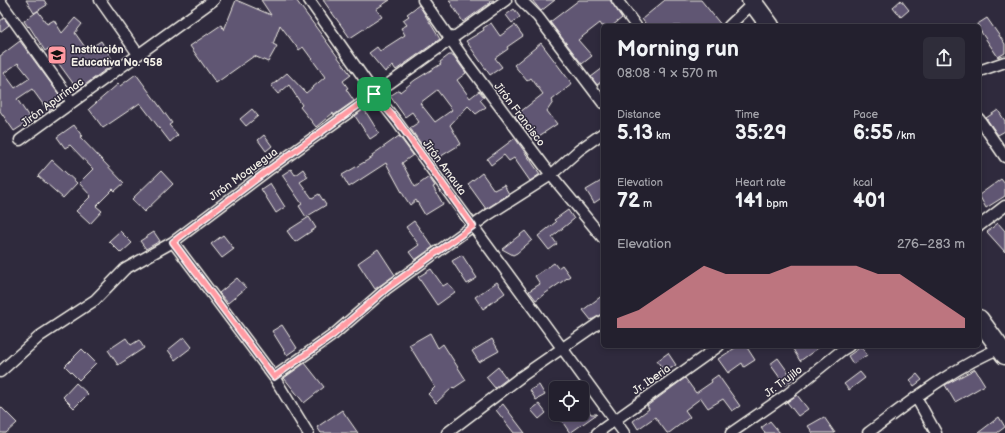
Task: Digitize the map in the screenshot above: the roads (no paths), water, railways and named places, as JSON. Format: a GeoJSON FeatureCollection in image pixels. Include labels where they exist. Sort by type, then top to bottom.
{"type":"FeatureCollection","features":[{"type":"Feature","properties":{"kind":"highway"},"geometry":{"type":"LineString","coordinates":[[752,1],[769,24]]}},
{"type":"Feature","properties":{"kind":"highway"},"geometry":{"type":"LineString","coordinates":[[981,322],[1003,350]]}},
{"type":"Feature","properties":{"kind":"street"},"geometry":{"type":"LineString","coordinates":[[100,0],[138,54]]}},
{"type":"Feature","properties":{"kind":"street","name":"Jirón Apurímac"},"geometry":{"type":"LineString","coordinates":[[20,140],[214,0]]}},
{"type":"Feature","properties":{"kind":"street","name":"Jirón Amauta"},"geometry":{"type":"LineString","coordinates":[[308,0],[374,94],[398,122],[624,433]]}},
{"type":"Feature","properties":{"kind":"street","name":"Jirón Francisco"},"geometry":{"type":"LineString","coordinates":[[423,0],[467,63],[551,175],[601,236]]}},
{"type":"Feature","properties":{"kind":"street","name":"Jirón Moquegua"},"geometry":{"type":"LineString","coordinates":[[0,372],[40,336],[95,300],[125,270],[173,242],[267,171],[506,0]]}},
{"type":"Feature","properties":{"kind":"street"},"geometry":{"type":"LineString","coordinates":[[521,0],[538,16],[601,100]]}},
{"type":"Feature","properties":{"kind":"street"},"geometry":{"type":"LineString","coordinates":[[617,0],[635,24]]}},
{"type":"Feature","properties":{"kind":"street"},"geometry":{"type":"LineString","coordinates":[[0,1],[72,102]]}},
{"type":"Feature","properties":{"kind":"street"},"geometry":{"type":"LineString","coordinates":[[731,24],[752,1]]}},
{"type":"Feature","properties":{"kind":"street"},"geometry":{"type":"LineString","coordinates":[[981,70],[1005,62]]}},
{"type":"Feature","properties":{"kind":"street"},"geometry":{"type":"LineString","coordinates":[[981,122],[1005,157]]}},
{"type":"Feature","properties":{"kind":"street"},"geometry":{"type":"LineString","coordinates":[[274,377],[333,335],[386,289],[473,226],[551,175],[579,150],[601,134]]}},
{"type":"Feature","properties":{"kind":"street"},"geometry":{"type":"LineString","coordinates":[[981,224],[1005,206]]}},
{"type":"Feature","properties":{"kind":"street"},"geometry":{"type":"LineString","coordinates":[[173,242],[274,377],[308,433]]}},
{"type":"Feature","properties":{"kind":"street"},"geometry":{"type":"LineString","coordinates":[[447,433],[562,347],[601,321]]}},
{"type":"Feature","properties":{"kind":"street","name":"Jr. Iberia"},"geometry":{"type":"LineString","coordinates":[[597,433],[716,348]]}},
{"type":"Feature","properties":{"kind":"street","name":"Jr. Trujilo"},"geometry":{"type":"LineString","coordinates":[[731,433],[789,393],[846,348]]}},
{"type":"Feature","properties":{"kind":"street"},"geometry":{"type":"LineString","coordinates":[[868,433],[916,397],[956,370],[1003,350]]}},
{"type":"Feature","properties":{"kind":"street"},"geometry":{"type":"LineString","coordinates":[[916,397],[936,433]]}},
{"type":"Feature","properties":{"kind":"place","name":"Institución Educativa No. 958"},"geometry":{"type":"Point","coordinates":[57,55]}}]}
